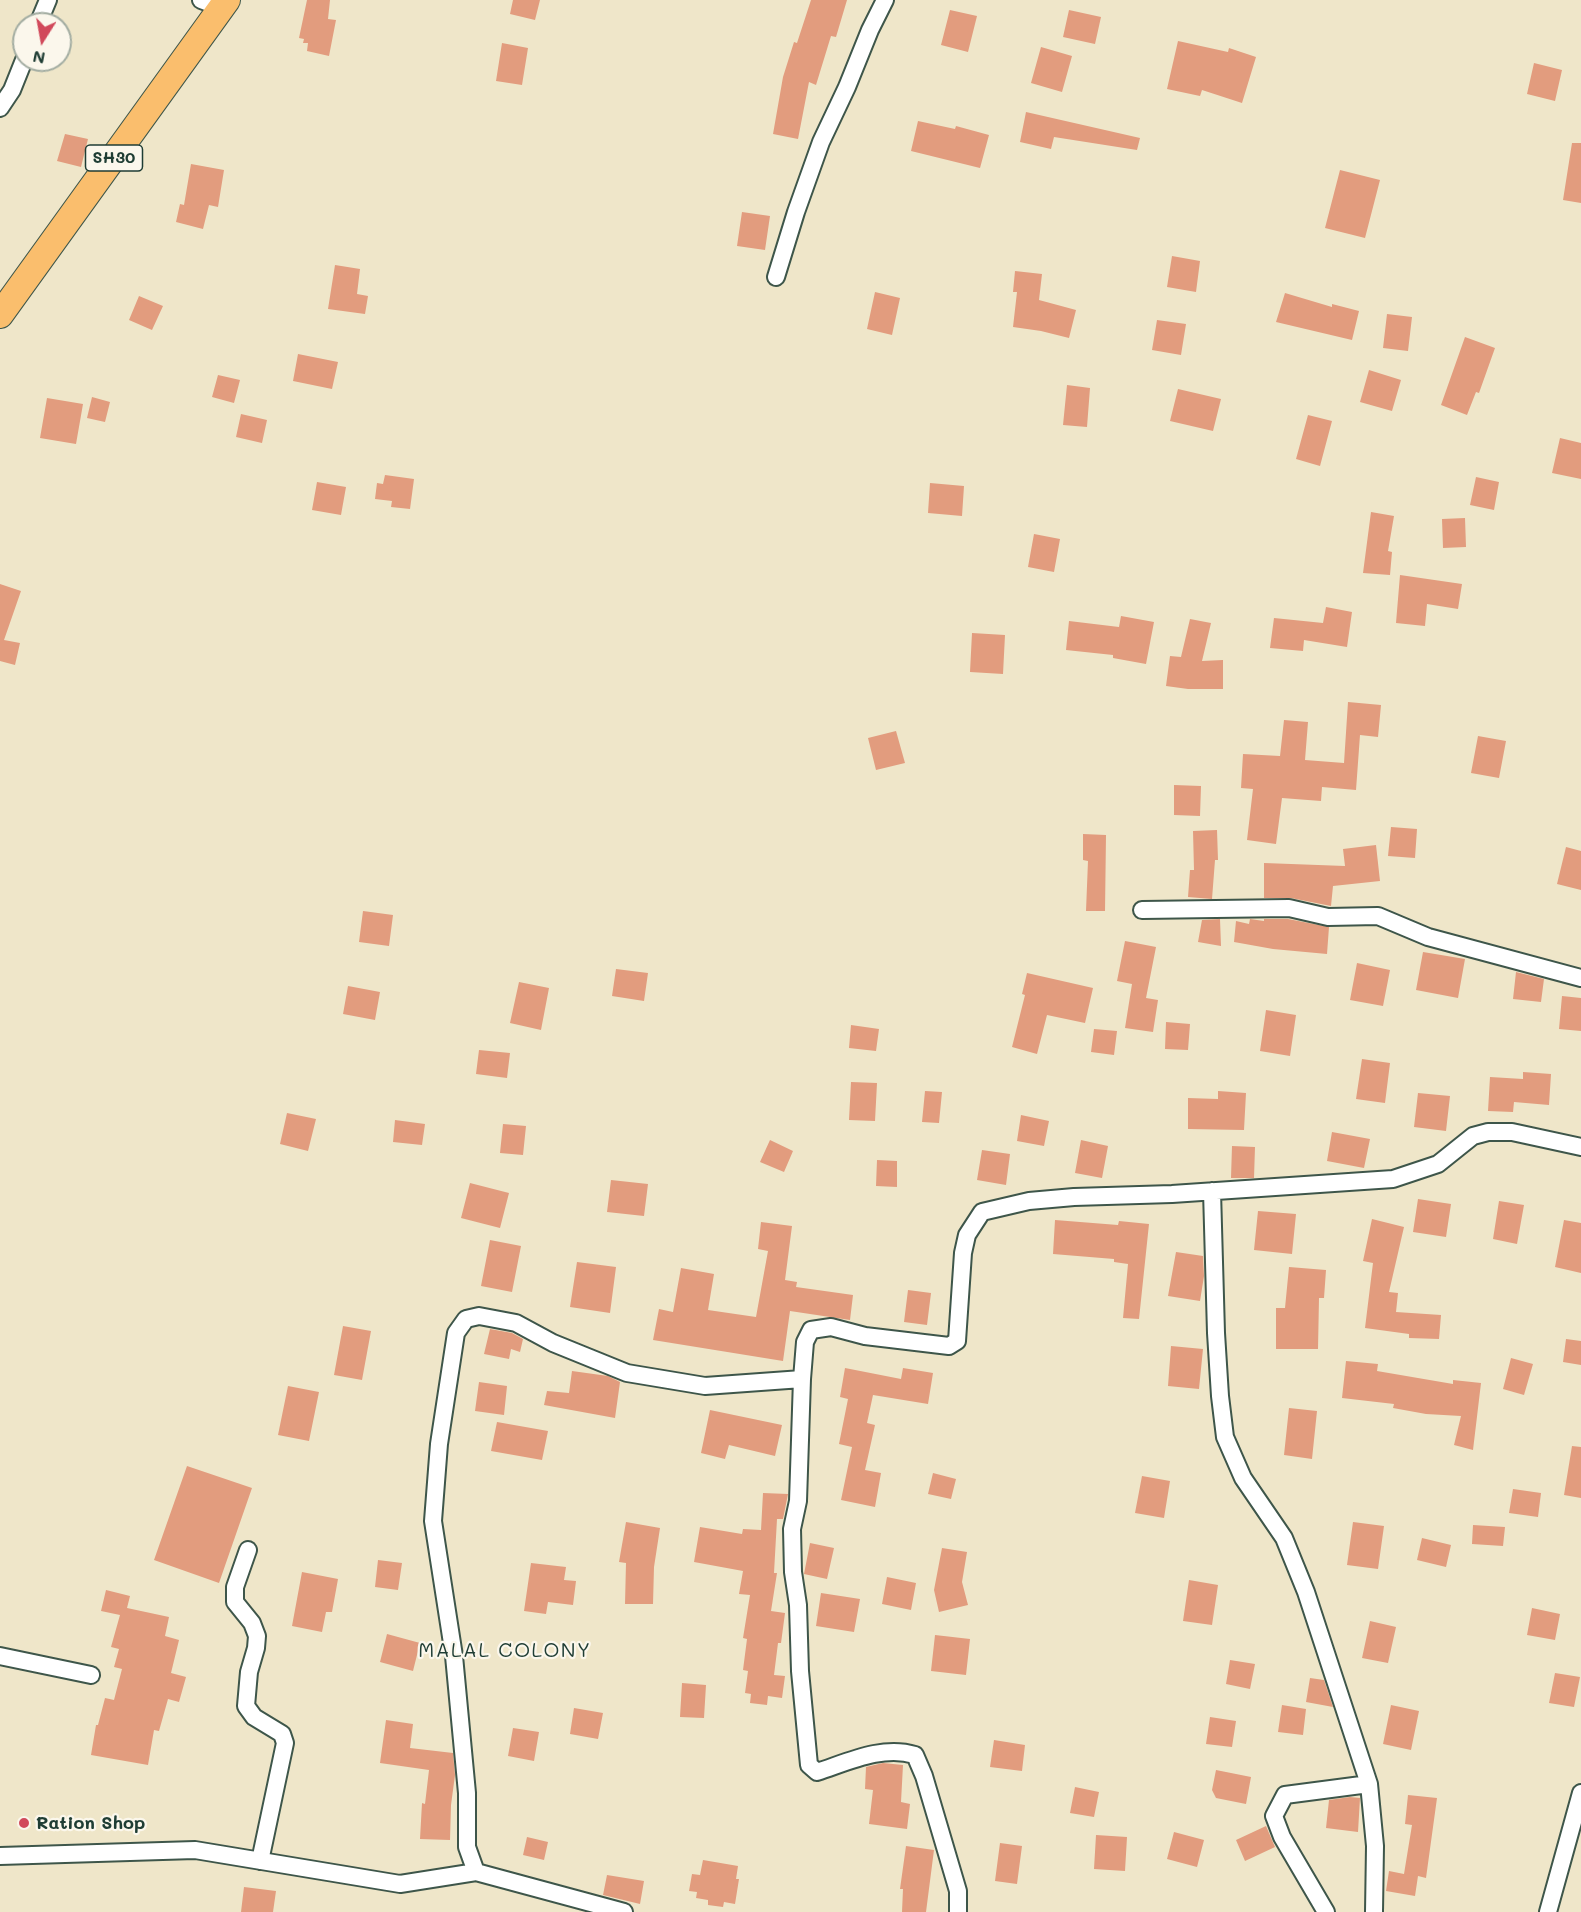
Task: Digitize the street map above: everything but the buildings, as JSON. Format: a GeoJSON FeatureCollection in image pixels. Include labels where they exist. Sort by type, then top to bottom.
{"type":"FeatureCollection","features":[{"type":"Feature","properties":{"kind":"main road","name":"SH30"},"geometry":{"type":"LineString","coordinates":[[0,315],[217,3]]}},
{"type":"Feature","properties":{"kind":"street"},"geometry":{"type":"LineString","coordinates":[[776,277],[821,142],[885,0]]}},
{"type":"Feature","properties":{"kind":"street"},"geometry":{"type":"LineString","coordinates":[[0,108],[12,90],[19,72]]}},
{"type":"Feature","properties":{"kind":"street"},"geometry":{"type":"LineString","coordinates":[[1143,910],[1290,908],[1328,917],[1378,916],[1428,936],[1581,978]]}},
{"type":"Feature","properties":{"kind":"street"},"geometry":{"type":"LineString","coordinates":[[958,1912],[958,1891],[924,1776],[915,1755],[891,1751],[817,1772],[809,1765],[800,1671],[792,1529],[798,1501],[805,1342],[811,1330],[831,1327],[892,1340],[949,1346],[955,1343],[957,1341],[963,1253],[967,1236],[982,1212],[1029,1201],[1052,1199],[1393,1179],[1438,1164],[1473,1136],[1488,1132],[1512,1132],[1581,1147]]}},
{"type":"Feature","properties":{"kind":"street"},"geometry":{"type":"LineString","coordinates":[[1212,1191],[1216,1333],[1225,1437],[1243,1478],[1284,1538],[1305,1592],[1368,1784],[1375,1846],[1374,1912]]}},
{"type":"Feature","properties":{"kind":"street"},"geometry":{"type":"LineString","coordinates":[[476,1872],[467,1847],[466,1793],[454,1656],[434,1521],[439,1444],[456,1333],[466,1319],[479,1316],[516,1323],[554,1343],[627,1373],[705,1386],[802,1379]]}},
{"type":"Feature","properties":{"kind":"street"},"geometry":{"type":"LineString","coordinates":[[248,1550],[235,1587],[235,1602],[252,1623],[257,1636],[249,1672],[246,1706],[254,1717],[282,1734],[285,1743],[260,1861]]}},
{"type":"Feature","properties":{"kind":"street"},"geometry":{"type":"LineString","coordinates":[[0,1656],[91,1675]]}},
{"type":"Feature","properties":{"kind":"street"},"geometry":{"type":"LineString","coordinates":[[1326,1912],[1282,1837],[1274,1816],[1284,1795],[1368,1784]]}},
{"type":"Feature","properties":{"kind":"street"},"geometry":{"type":"LineString","coordinates":[[1548,1912],[1581,1793]]}},
{"type":"Feature","properties":{"kind":"street"},"geometry":{"type":"LineString","coordinates":[[0,1856],[195,1850],[400,1884],[476,1872],[624,1912]]}},
{"type":"Feature","properties":{"kind":"place","name":"Ration Shop"},"geometry":{"type":"Point","coordinates":[24,1823]}},
{"type":"Feature","properties":{"kind":"district","name":"MALAL COLONY"},"geometry":{"type":"Point","coordinates":[505,1651]}}]}
